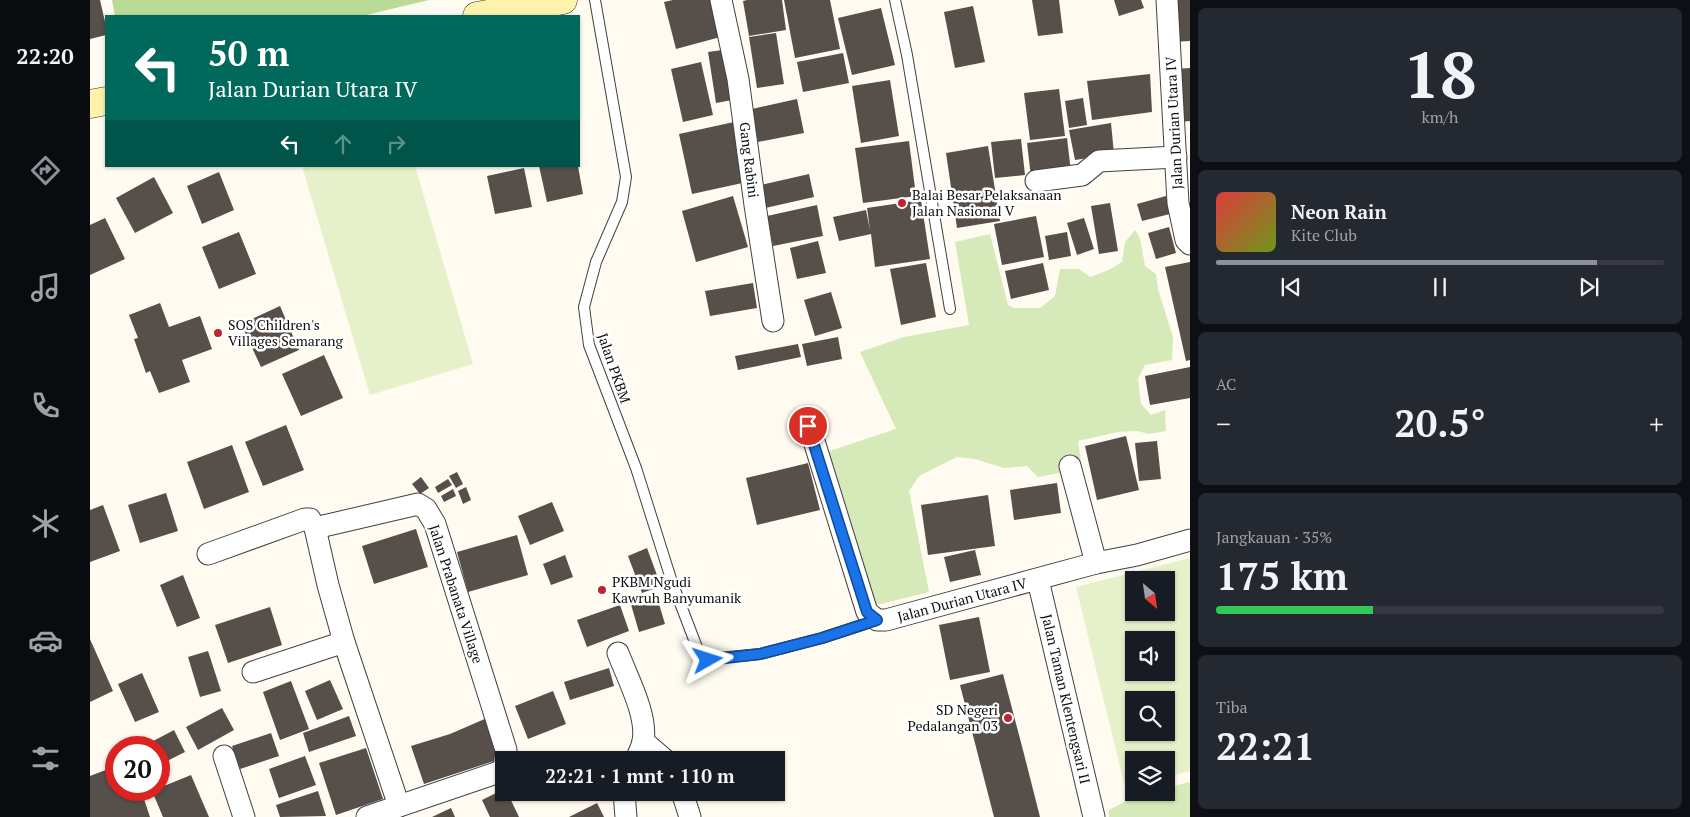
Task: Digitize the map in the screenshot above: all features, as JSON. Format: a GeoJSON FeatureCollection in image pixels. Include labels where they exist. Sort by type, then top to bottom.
{"type":"FeatureCollection","features":[{"type":"Feature","properties":{"kind":"main road"},"geometry":{"type":"LineString","coordinates":[[483,15],[563,0]]}},
{"type":"Feature","properties":{"kind":"main road"},"geometry":{"type":"LineString","coordinates":[[90,104],[105,101]]}},
{"type":"Feature","properties":{"kind":"street","name":"Gang Rabini"},"geometry":{"type":"LineString","coordinates":[[721,0],[738,79],[773,321]]}},
{"type":"Feature","properties":{"kind":"street","name":"Jalan Durian Utara IV"},"geometry":{"type":"LineString","coordinates":[[1166,0],[1176,157],[1184,203],[1186,240],[1190,244]]}},
{"type":"Feature","properties":{"kind":"street"},"geometry":{"type":"LineString","coordinates":[[1036,181],[1082,174],[1099,161],[1176,157]]}},
{"type":"Feature","properties":{"kind":"street"},"geometry":{"type":"LineString","coordinates":[[808,426],[867,612],[877,620]]}},
{"type":"Feature","properties":{"kind":"street"},"geometry":{"type":"LineString","coordinates":[[1070,466],[1096,563]]}},
{"type":"Feature","properties":{"kind":"street","name":"Jalan Prabanata Village"},"geometry":{"type":"LineString","coordinates":[[315,528],[418,504],[426,509],[435,524],[441,542],[506,751]]}},
{"type":"Feature","properties":{"kind":"street"},"geometry":{"type":"LineString","coordinates":[[208,554],[305,519],[310,519],[315,528],[326,578],[344,642],[399,806]]}},
{"type":"Feature","properties":{"kind":"street","name":"Jalan Durian Utara IV"},"geometry":{"type":"LineString","coordinates":[[877,620],[886,620],[1096,563],[1137,555],[1190,540]]}},
{"type":"Feature","properties":{"kind":"street","name":"Jalan Taman Klentengsari II"},"geometry":{"type":"LineString","coordinates":[[1038,580],[1094,817]]}},
{"type":"Feature","properties":{"kind":"street"},"geometry":{"type":"LineString","coordinates":[[253,672],[344,642]]}},
{"type":"Feature","properties":{"kind":"street"},"geometry":{"type":"LineString","coordinates":[[618,653],[640,710],[643,725],[639,750]]}},
{"type":"Feature","properties":{"kind":"street"},"geometry":{"type":"LineString","coordinates":[[224,756],[244,817]]}},
{"type":"Feature","properties":{"kind":"street"},"geometry":{"type":"LineString","coordinates":[[367,817],[495,773]]}},
{"type":"Feature","properties":{"kind":"street"},"geometry":{"type":"LineString","coordinates":[[625,801],[626,817]]}},
{"type":"Feature","properties":{"kind":"street"},"geometry":{"type":"LineString","coordinates":[[685,801],[690,817]]}},
{"type":"Feature","properties":{"kind":"lane","name":"Jalan PKBM"},"geometry":{"type":"LineString","coordinates":[[595,0],[626,177],[622,202],[596,262],[584,307],[589,345],[636,468],[672,582],[698,650],[708,660],[760,654],[822,638],[877,620]]}},
{"type":"Feature","properties":{"kind":"lane"},"geometry":{"type":"LineString","coordinates":[[895,0],[909,65],[950,309]]}},
{"type":"Feature","properties":{"kind":"green space"},"geometry":{"type":"Polygon","coordinates":[[[112,0],[429,0],[366,15],[115,15],[112,0]]]}},
{"type":"Feature","properties":{"kind":"green space"},"geometry":{"type":"Polygon","coordinates":[[[302,167],[415,167],[473,364],[370,395],[302,167]]]}},
{"type":"Feature","properties":{"kind":"green space"},"geometry":{"type":"Polygon","coordinates":[[[1135,230],[1140,238],[1145,266],[1156,274],[1158,289],[1173,337],[1172,360],[1145,365],[1138,379],[1141,404],[1151,415],[1165,410],[1166,431],[1149,434],[1137,431],[1118,432],[1078,441],[1081,462],[1069,471],[1038,477],[1027,466],[1004,468],[975,459],[957,457],[919,476],[909,491],[929,592],[869,607],[827,452],[896,429],[860,352],[904,337],[969,325],[955,242],[990,234],[1008,305],[1014,308],[1040,308],[1055,296],[1060,269],[1079,269],[1090,277],[1109,270],[1122,262],[1125,242],[1135,230]]]}},
{"type":"Feature","properties":{"kind":"green space"},"geometry":{"type":"Polygon","coordinates":[[[1190,558],[1190,771],[1175,775],[1175,751],[1125,751],[1125,787],[1076,587],[1125,575],[1125,621],[1175,621],[1175,571],[1139,571],[1190,558]]]}},
{"type":"Feature","properties":{"kind":"green space"},"geometry":{"type":"Polygon","coordinates":[[[1190,782],[1190,817],[1109,817],[1109,810],[1126,801],[1175,801],[1175,786],[1190,782]]]}},
{"type":"Feature","properties":{"kind":"building"},"geometry":{"type":"Polygon","coordinates":[[[90,0],[100,0],[105,22],[105,35],[90,39],[90,0]]]}},
{"type":"Feature","properties":{"kind":"building"},"geometry":{"type":"Polygon","coordinates":[[[673,0],[715,0],[724,36],[676,49],[664,2],[673,0]]]}},
{"type":"Feature","properties":{"kind":"building"},"geometry":{"type":"Polygon","coordinates":[[[782,0],[786,30],[749,36],[743,1],[782,0]]]}},
{"type":"Feature","properties":{"kind":"building"},"geometry":{"type":"Polygon","coordinates":[[[784,0],[830,0],[840,49],[795,58],[784,0]]]}},
{"type":"Feature","properties":{"kind":"building"},"geometry":{"type":"Polygon","coordinates":[[[1032,0],[1059,0],[1063,33],[1038,36],[1032,0]]]}},
{"type":"Feature","properties":{"kind":"building"},"geometry":{"type":"Polygon","coordinates":[[[1114,0],[1141,0],[1144,8],[1119,16],[1114,0]]]}},
{"type":"Feature","properties":{"kind":"building"},"geometry":{"type":"Polygon","coordinates":[[[1171,0],[1190,0],[1190,41],[1173,42],[1171,0]]]}},
{"type":"Feature","properties":{"kind":"building"},"geometry":{"type":"Polygon","coordinates":[[[973,6],[985,62],[955,68],[944,12],[973,6]]]}},
{"type":"Feature","properties":{"kind":"building"},"geometry":{"type":"Polygon","coordinates":[[[881,8],[895,65],[852,75],[838,18],[881,8]]]}},
{"type":"Feature","properties":{"kind":"building"},"geometry":{"type":"Polygon","coordinates":[[[776,33],[784,84],[757,88],[749,37],[776,33]]]}},
{"type":"Feature","properties":{"kind":"building"},"geometry":{"type":"Polygon","coordinates":[[[729,49],[738,99],[716,103],[708,52],[729,49]]]}},
{"type":"Feature","properties":{"kind":"building"},"geometry":{"type":"Polygon","coordinates":[[[843,53],[849,83],[803,92],[797,62],[843,53]]]}},
{"type":"Feature","properties":{"kind":"building"},"geometry":{"type":"Polygon","coordinates":[[[701,62],[713,115],[683,122],[671,69],[701,62]]]}},
{"type":"Feature","properties":{"kind":"building"},"geometry":{"type":"Polygon","coordinates":[[[1190,68],[1190,121],[1178,122],[1175,69],[1190,68]]]}},
{"type":"Feature","properties":{"kind":"building"},"geometry":{"type":"Polygon","coordinates":[[[1150,74],[1152,112],[1092,120],[1087,81],[1150,74]]]}},
{"type":"Feature","properties":{"kind":"building"},"geometry":{"type":"Polygon","coordinates":[[[890,80],[899,136],[861,143],[852,86],[890,80]]]}},
{"type":"Feature","properties":{"kind":"building"},"geometry":{"type":"Polygon","coordinates":[[[1059,89],[1065,136],[1030,140],[1024,93],[1059,89]]]}},
{"type":"Feature","properties":{"kind":"building"},"geometry":{"type":"Polygon","coordinates":[[[1083,98],[1087,125],[1069,128],[1065,101],[1083,98]]]}},
{"type":"Feature","properties":{"kind":"building"},"geometry":{"type":"Polygon","coordinates":[[[797,99],[804,133],[758,142],[752,109],[797,99]]]}},
{"type":"Feature","properties":{"kind":"building"},"geometry":{"type":"Polygon","coordinates":[[[734,122],[747,182],[692,194],[679,134],[734,122]]]}},
{"type":"Feature","properties":{"kind":"building"},"geometry":{"type":"Polygon","coordinates":[[[1111,123],[1114,154],[1075,160],[1069,130],[1111,123]]]}},
{"type":"Feature","properties":{"kind":"building"},"geometry":{"type":"Polygon","coordinates":[[[1067,138],[1071,172],[1031,177],[1027,143],[1067,138]]]}},
{"type":"Feature","properties":{"kind":"building"},"geometry":{"type":"Polygon","coordinates":[[[1021,139],[1025,175],[995,178],[991,142],[1021,139]]]}},
{"type":"Feature","properties":{"kind":"building"},"geometry":{"type":"Polygon","coordinates":[[[909,141],[916,196],[863,203],[855,148],[909,141]]]}},
{"type":"Feature","properties":{"kind":"building"},"geometry":{"type":"Polygon","coordinates":[[[988,146],[1000,221],[957,228],[946,153],[988,146]]]}},
{"type":"Feature","properties":{"kind":"building"},"geometry":{"type":"Polygon","coordinates":[[[539,167],[578,167],[583,194],[547,202],[539,167]]]}},
{"type":"Feature","properties":{"kind":"building"},"geometry":{"type":"Polygon","coordinates":[[[524,168],[532,207],[495,214],[487,176],[524,168]]]}},
{"type":"Feature","properties":{"kind":"building"},"geometry":{"type":"Polygon","coordinates":[[[219,172],[234,210],[202,224],[187,186],[219,172]]]}},
{"type":"Feature","properties":{"kind":"building"},"geometry":{"type":"Polygon","coordinates":[[[809,174],[814,197],[761,209],[756,186],[809,174]]]}},
{"type":"Feature","properties":{"kind":"building"},"geometry":{"type":"Polygon","coordinates":[[[154,177],[173,213],[135,233],[116,198],[154,177]]]}},
{"type":"Feature","properties":{"kind":"building"},"geometry":{"type":"Polygon","coordinates":[[[733,196],[748,247],[696,262],[682,211],[733,196]]]}},
{"type":"Feature","properties":{"kind":"building"},"geometry":{"type":"Polygon","coordinates":[[[1166,196],[1170,214],[1142,221],[1137,204],[1166,196]]]}},
{"type":"Feature","properties":{"kind":"building"},"geometry":{"type":"Polygon","coordinates":[[[921,200],[930,259],[875,267],[871,234],[839,241],[833,217],[866,210],[870,230],[867,208],[921,200]]]}},
{"type":"Feature","properties":{"kind":"building"},"geometry":{"type":"Polygon","coordinates":[[[1110,203],[1118,251],[1099,254],[1091,206],[1110,203]]]}},
{"type":"Feature","properties":{"kind":"building"},"geometry":{"type":"Polygon","coordinates":[[[817,205],[823,236],[773,246],[767,216],[817,205]]]}},
{"type":"Feature","properties":{"kind":"building"},"geometry":{"type":"Polygon","coordinates":[[[1036,216],[1044,257],[1002,265],[994,224],[1036,216]]]}},
{"type":"Feature","properties":{"kind":"building"},"geometry":{"type":"Polygon","coordinates":[[[105,218],[125,259],[90,275],[90,225],[105,218]]]}},
{"type":"Feature","properties":{"kind":"building"},"geometry":{"type":"Polygon","coordinates":[[[1084,218],[1094,249],[1077,255],[1067,223],[1084,218]]]}},
{"type":"Feature","properties":{"kind":"building"},"geometry":{"type":"Polygon","coordinates":[[[1169,227],[1176,253],[1156,259],[1148,233],[1169,227]]]}},
{"type":"Feature","properties":{"kind":"building"},"geometry":{"type":"Polygon","coordinates":[[[239,232],[256,274],[219,289],[202,247],[239,232]]]}},
{"type":"Feature","properties":{"kind":"building"},"geometry":{"type":"Polygon","coordinates":[[[1067,232],[1071,256],[1049,260],[1045,236],[1067,232]]]}},
{"type":"Feature","properties":{"kind":"building"},"geometry":{"type":"Polygon","coordinates":[[[818,241],[826,273],[797,279],[790,248],[818,241]]]}},
{"type":"Feature","properties":{"kind":"building"},"geometry":{"type":"Polygon","coordinates":[[[1190,262],[1190,360],[1186,361],[1165,267],[1190,262]]]}},
{"type":"Feature","properties":{"kind":"building"},"geometry":{"type":"Polygon","coordinates":[[[926,263],[936,317],[901,325],[890,269],[926,263]]]}},
{"type":"Feature","properties":{"kind":"building"},"geometry":{"type":"Polygon","coordinates":[[[1043,263],[1049,290],[1011,299],[1005,271],[1043,263]]]}},
{"type":"Feature","properties":{"kind":"building"},"geometry":{"type":"Polygon","coordinates":[[[753,283],[757,308],[710,316],[705,291],[753,283]]]}},
{"type":"Feature","properties":{"kind":"building"},"geometry":{"type":"Polygon","coordinates":[[[831,292],[842,328],[815,336],[804,300],[831,292]]]}},
{"type":"Feature","properties":{"kind":"building"},"geometry":{"type":"Polygon","coordinates":[[[160,303],[169,327],[200,316],[212,349],[182,360],[190,382],[159,393],[150,371],[146,373],[134,339],[138,338],[129,315],[160,303]]]}},
{"type":"Feature","properties":{"kind":"building"},"geometry":{"type":"Polygon","coordinates":[[[280,306],[299,350],[261,367],[241,324],[280,306]]]}},
{"type":"Feature","properties":{"kind":"building"},"geometry":{"type":"Polygon","coordinates":[[[838,337],[842,359],[807,366],[802,344],[838,337]]]}},
{"type":"Feature","properties":{"kind":"building"},"geometry":{"type":"Polygon","coordinates":[[[798,344],[801,357],[738,370],[735,356],[798,344]]]}},
{"type":"Feature","properties":{"kind":"building"},"geometry":{"type":"Polygon","coordinates":[[[324,355],[343,398],[301,416],[282,374],[324,355]]]}},
{"type":"Feature","properties":{"kind":"building"},"geometry":{"type":"Polygon","coordinates":[[[1190,367],[1190,398],[1150,405],[1145,376],[1190,367]]]}},
{"type":"Feature","properties":{"kind":"building"},"geometry":{"type":"Polygon","coordinates":[[[286,425],[304,470],[263,486],[245,442],[286,425]]]}},
{"type":"Feature","properties":{"kind":"building"},"geometry":{"type":"Polygon","coordinates":[[[1126,436],[1139,490],[1097,500],[1085,446],[1126,436]]]}},
{"type":"Feature","properties":{"kind":"building"},"geometry":{"type":"Polygon","coordinates":[[[1157,441],[1161,479],[1139,481],[1135,443],[1157,441]]]}},
{"type":"Feature","properties":{"kind":"building"},"geometry":{"type":"Polygon","coordinates":[[[232,445],[249,492],[204,509],[187,462],[232,445]]]}},
{"type":"Feature","properties":{"kind":"building"},"geometry":{"type":"Polygon","coordinates":[[[808,463],[820,510],[757,525],[746,478],[808,463]]]}},
{"type":"Feature","properties":{"kind":"building"},"geometry":{"type":"Polygon","coordinates":[[[457,472],[463,484],[456,488],[449,476],[457,472]]]}},
{"type":"Feature","properties":{"kind":"building"},"geometry":{"type":"Polygon","coordinates":[[[421,477],[429,488],[420,494],[412,484],[421,477]]]}},
{"type":"Feature","properties":{"kind":"building"},"geometry":{"type":"Polygon","coordinates":[[[448,479],[452,485],[438,493],[435,487],[448,479]]]}},
{"type":"Feature","properties":{"kind":"building"},"geometry":{"type":"Polygon","coordinates":[[[1057,483],[1061,513],[1014,520],[1010,490],[1057,483]]]}},
{"type":"Feature","properties":{"kind":"building"},"geometry":{"type":"Polygon","coordinates":[[[466,487],[471,500],[463,504],[458,491],[466,487]]]}},
{"type":"Feature","properties":{"kind":"building"},"geometry":{"type":"Polygon","coordinates":[[[453,489],[456,496],[444,502],[441,496],[453,489]]]}},
{"type":"Feature","properties":{"kind":"building"},"geometry":{"type":"Polygon","coordinates":[[[166,493],[178,531],[140,543],[128,505],[166,493]]]}},
{"type":"Feature","properties":{"kind":"building"},"geometry":{"type":"Polygon","coordinates":[[[988,495],[995,546],[928,555],[921,505],[988,495]]]}},
{"type":"Feature","properties":{"kind":"building"},"geometry":{"type":"Polygon","coordinates":[[[552,502],[564,531],[530,545],[518,516],[552,502]]]}},
{"type":"Feature","properties":{"kind":"building"},"geometry":{"type":"Polygon","coordinates":[[[103,505],[120,551],[90,562],[90,510],[103,505]]]}},
{"type":"Feature","properties":{"kind":"building"},"geometry":{"type":"Polygon","coordinates":[[[416,529],[428,567],[374,584],[362,546],[416,529]]]}},
{"type":"Feature","properties":{"kind":"building"},"geometry":{"type":"Polygon","coordinates":[[[517,535],[528,575],[468,592],[457,552],[517,535]]]}},
{"type":"Feature","properties":{"kind":"building"},"geometry":{"type":"Polygon","coordinates":[[[647,548],[661,586],[642,593],[628,556],[647,548]]]}},
{"type":"Feature","properties":{"kind":"building"},"geometry":{"type":"Polygon","coordinates":[[[975,550],[981,575],[950,582],[944,557],[975,550]]]}},
{"type":"Feature","properties":{"kind":"building"},"geometry":{"type":"Polygon","coordinates":[[[565,555],[573,577],[551,585],[543,564],[565,555]]]}},
{"type":"Feature","properties":{"kind":"building"},"geometry":{"type":"Polygon","coordinates":[[[183,575],[200,618],[177,627],[160,585],[183,575]]]}},
{"type":"Feature","properties":{"kind":"building"},"geometry":{"type":"Polygon","coordinates":[[[656,594],[665,624],[639,632],[630,601],[656,594]]]}},
{"type":"Feature","properties":{"kind":"building"},"geometry":{"type":"Polygon","coordinates":[[[620,605],[629,631],[587,647],[577,620],[620,605]]]}},
{"type":"Feature","properties":{"kind":"building"},"geometry":{"type":"Polygon","coordinates":[[[270,607],[282,645],[228,663],[215,625],[270,607]]]}},
{"type":"Feature","properties":{"kind":"building"},"geometry":{"type":"Polygon","coordinates":[[[979,617],[990,672],[950,680],[939,625],[979,617]]]}},
{"type":"Feature","properties":{"kind":"building"},"geometry":{"type":"Polygon","coordinates":[[[90,639],[113,691],[90,702],[90,639]]]}},
{"type":"Feature","properties":{"kind":"building"},"geometry":{"type":"Polygon","coordinates":[[[208,651],[221,691],[200,697],[188,657],[208,651]]]}},
{"type":"Feature","properties":{"kind":"building"},"geometry":{"type":"Polygon","coordinates":[[[609,668],[614,686],[570,700],[564,682],[609,668]]]}},
{"type":"Feature","properties":{"kind":"building"},"geometry":{"type":"Polygon","coordinates":[[[142,673],[159,712],[135,722],[118,684],[142,673]]]}},
{"type":"Feature","properties":{"kind":"building"},"geometry":{"type":"Polygon","coordinates":[[[1003,674],[1040,817],[994,817],[960,685],[1003,674]]]}},
{"type":"Feature","properties":{"kind":"building"},"geometry":{"type":"Polygon","coordinates":[[[330,680],[343,709],[317,720],[305,691],[330,680]]]}},
{"type":"Feature","properties":{"kind":"building"},"geometry":{"type":"Polygon","coordinates":[[[291,681],[309,729],[280,740],[263,692],[291,681]]]}},
{"type":"Feature","properties":{"kind":"building"},"geometry":{"type":"Polygon","coordinates":[[[553,691],[566,724],[528,739],[515,706],[553,691]]]}},
{"type":"Feature","properties":{"kind":"building"},"geometry":{"type":"Polygon","coordinates":[[[222,708],[234,730],[198,750],[186,727],[222,708]]]}},
{"type":"Feature","properties":{"kind":"building"},"geometry":{"type":"Polygon","coordinates":[[[349,716],[356,736],[309,752],[303,733],[349,716]]]}},
{"type":"Feature","properties":{"kind":"building"},"geometry":{"type":"Polygon","coordinates":[[[487,718],[495,752],[495,761],[424,784],[411,746],[450,734],[487,718]]]}},
{"type":"Feature","properties":{"kind":"building"},"geometry":{"type":"Polygon","coordinates":[[[174,730],[185,752],[170,760],[170,736],[163,736],[174,730]]]}},
{"type":"Feature","properties":{"kind":"building"},"geometry":{"type":"Polygon","coordinates":[[[271,733],[279,756],[240,769],[232,746],[271,733]]]}},
{"type":"Feature","properties":{"kind":"building"},"geometry":{"type":"Polygon","coordinates":[[[366,748],[383,799],[336,815],[319,763],[366,748]]]}},
{"type":"Feature","properties":{"kind":"building"},"geometry":{"type":"Polygon","coordinates":[[[305,756],[316,785],[279,798],[269,769],[305,756]]]}},
{"type":"Feature","properties":{"kind":"building"},"geometry":{"type":"Polygon","coordinates":[[[105,770],[105,801],[145,801],[150,817],[90,817],[90,776],[105,770]]]}},
{"type":"Feature","properties":{"kind":"building"},"geometry":{"type":"Polygon","coordinates":[[[191,775],[209,817],[163,817],[156,801],[170,801],[170,784],[191,775]]]}},
{"type":"Feature","properties":{"kind":"building"},"geometry":{"type":"Polygon","coordinates":[[[318,791],[326,816],[280,817],[276,805],[318,791]]]}},
{"type":"Feature","properties":{"kind":"building"},"geometry":{"type":"Polygon","coordinates":[[[495,794],[495,801],[511,801],[519,817],[490,817],[482,800],[495,794]]]}},
{"type":"Feature","properties":{"kind":"building"},"geometry":{"type":"Polygon","coordinates":[[[597,803],[604,817],[569,817],[597,803]]]}},
{"type":"Feature","properties":{"kind":"building"},"geometry":{"type":"Polygon","coordinates":[[[451,808],[455,817],[432,817],[451,808]]]}},
{"type":"Feature","properties":{"kind":"place","name":"Balai Besar Pelaksanaan Jalan Nasional V"},"geometry":{"type":"Point","coordinates":[902,203]}},
{"type":"Feature","properties":{"kind":"place","name":"SOS Children's Villages Semarang"},"geometry":{"type":"Point","coordinates":[218,333]}},
{"type":"Feature","properties":{"kind":"place","name":"PKBM Ngudi Kawruh Banyumanik"},"geometry":{"type":"Point","coordinates":[602,590]}},
{"type":"Feature","properties":{"kind":"place","name":"SD Negeri Pedalangan 03"},"geometry":{"type":"Point","coordinates":[1008,718]}},
{"type":"Feature","properties":{"kind":"route"},"geometry":{"type":"LineString","coordinates":[[708,660],[760,654],[822,638],[877,620],[867,612],[808,426]]}}]}
